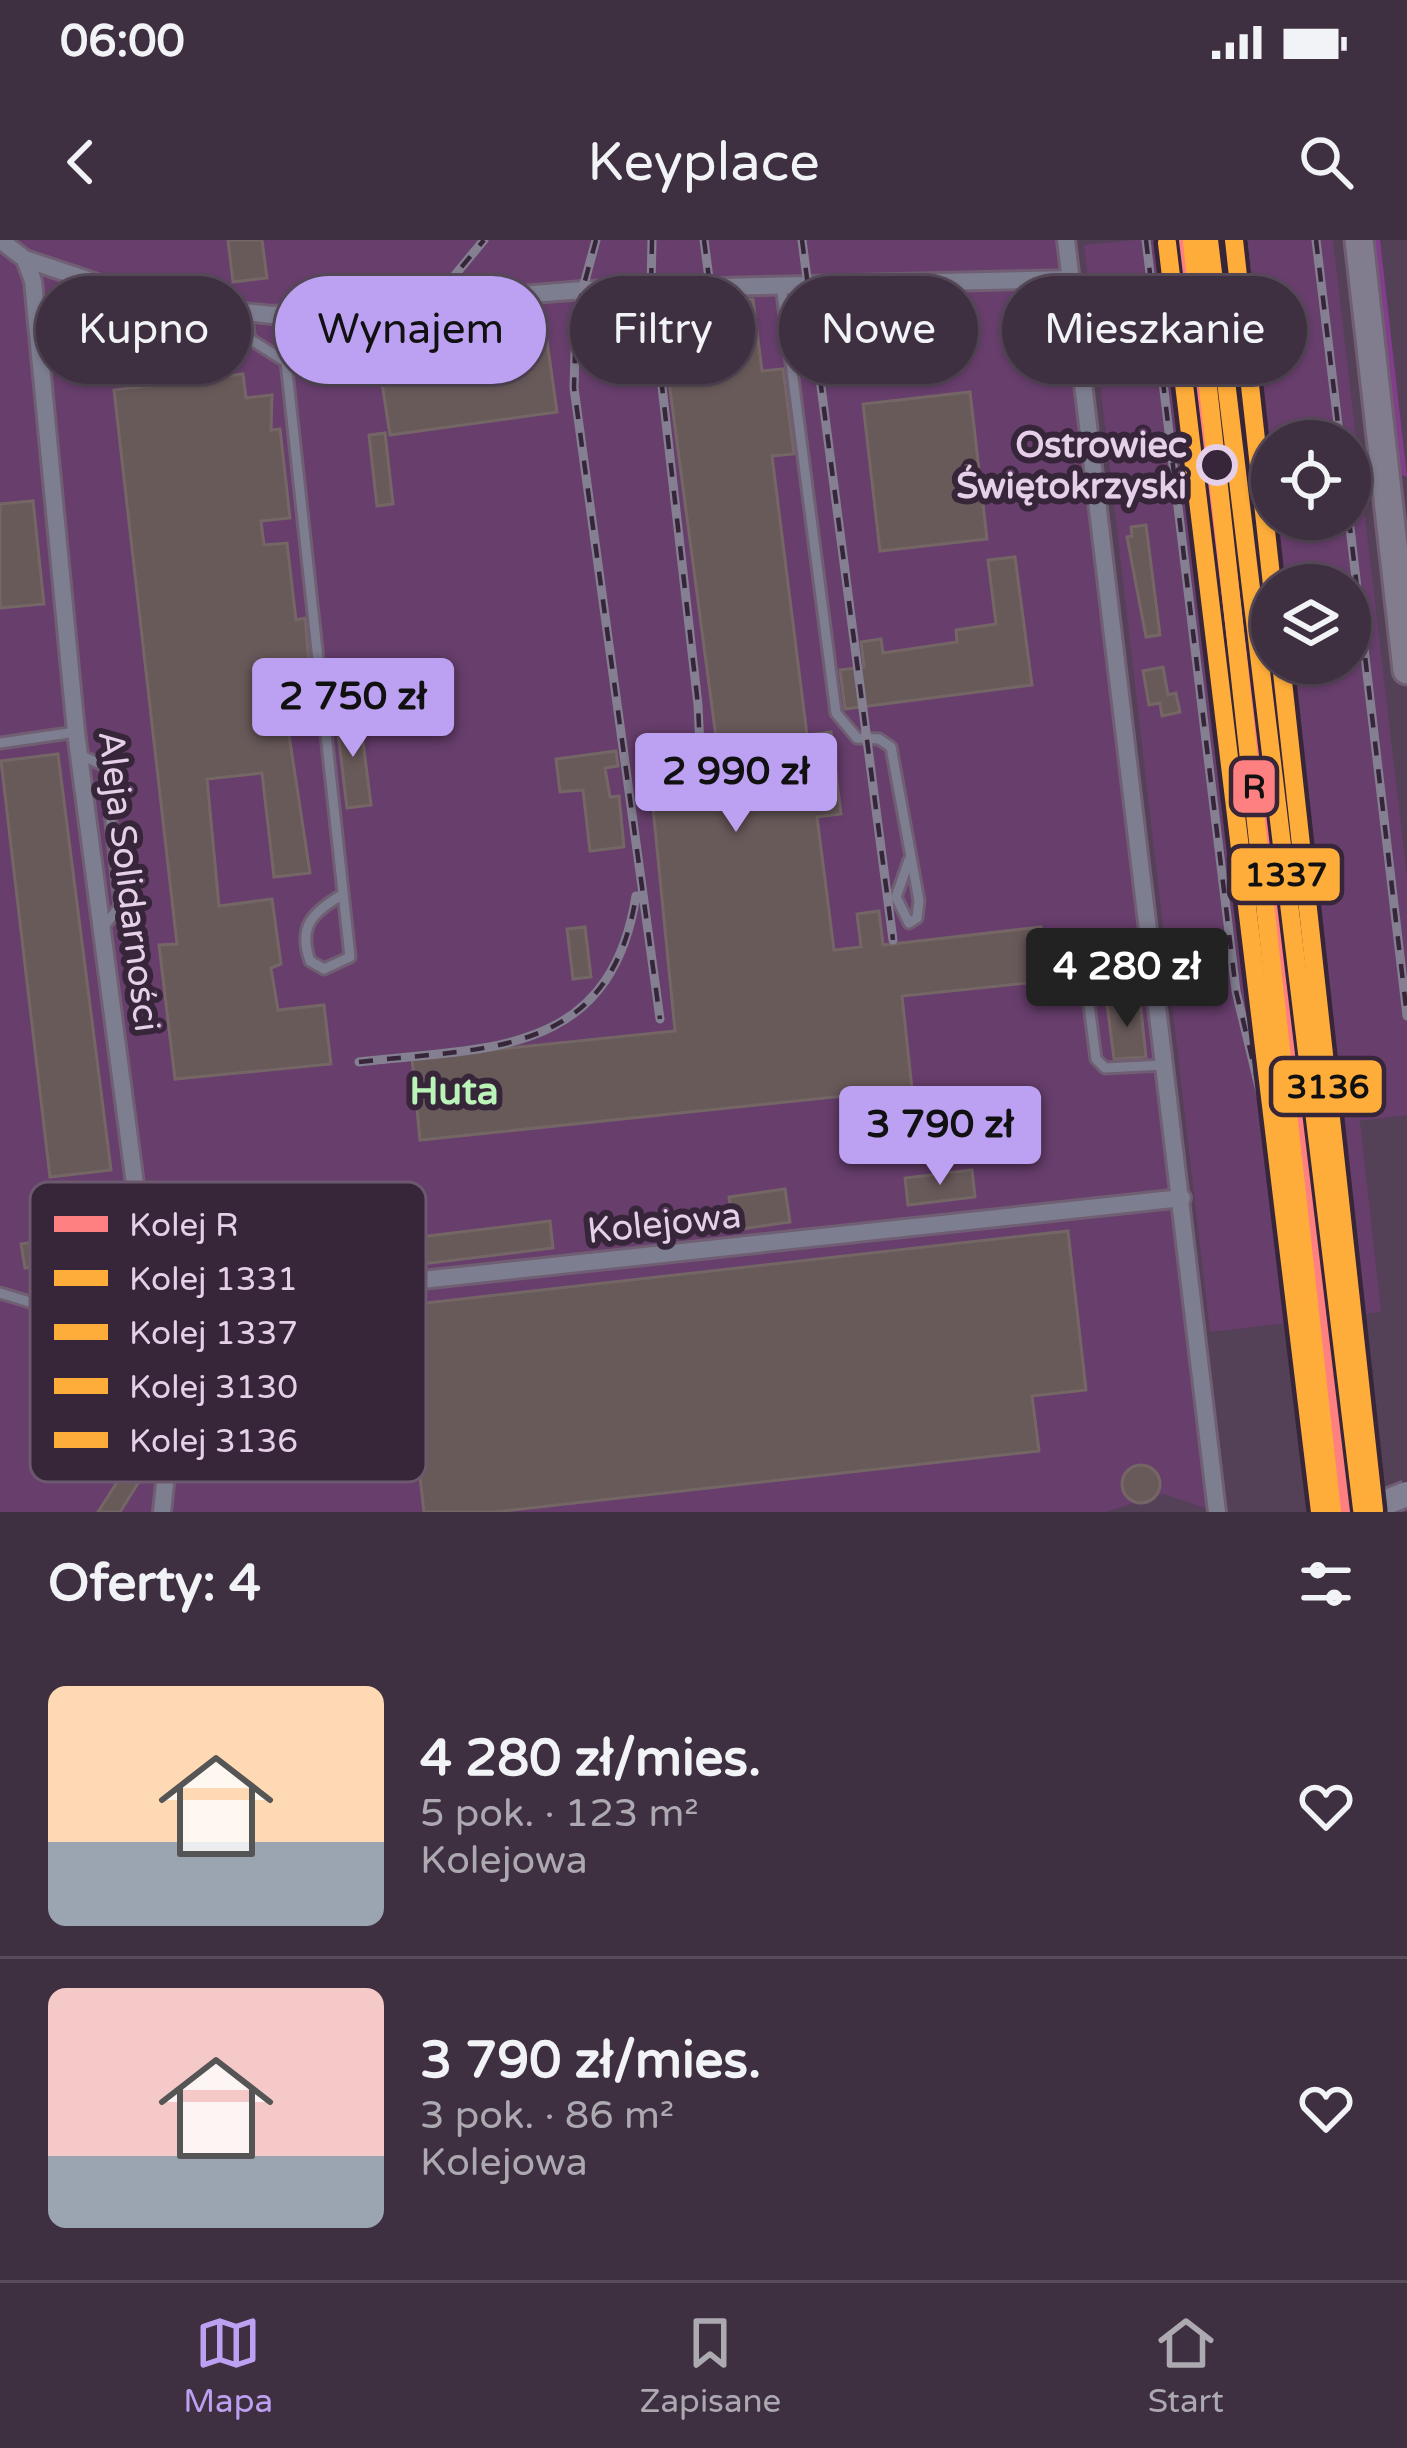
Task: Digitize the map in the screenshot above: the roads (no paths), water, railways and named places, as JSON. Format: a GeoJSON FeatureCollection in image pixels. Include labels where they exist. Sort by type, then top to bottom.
{"type":"FeatureCollection","features":[{"type":"Feature","properties":{"kind":"main road"},"geometry":{"type":"LineString","coordinates":[[1359,240],[1396,485],[1407,670]]}},
{"type":"Feature","properties":{"kind":"main road"},"geometry":{"type":"LineString","coordinates":[[1361,1512],[1407,1494]]}},
{"type":"Feature","properties":{"kind":"street"},"geometry":{"type":"LineString","coordinates":[[0,240],[25,259],[76,276]]}},
{"type":"Feature","properties":{"kind":"street"},"geometry":{"type":"LineString","coordinates":[[1066,240],[1071,276]]}},
{"type":"Feature","properties":{"kind":"street","name":"Aleja Solidarności"},"geometry":{"type":"LineString","coordinates":[[25,259],[32,281],[76,732],[136,1182]]}},
{"type":"Feature","properties":{"kind":"street"},"geometry":{"type":"LineString","coordinates":[[251,314],[454,297],[779,285]]}},
{"type":"Feature","properties":{"kind":"street"},"geometry":{"type":"LineString","coordinates":[[1084,384],[1217,1512]]}},
{"type":"Feature","properties":{"kind":"street","name":"Kolejowa"},"geometry":{"type":"LineString","coordinates":[[426,1280],[1182,1198]]}},
{"type":"Feature","properties":{"kind":"street","name":"Aleja Solidarności"},"geometry":{"type":"LineString","coordinates":[[162,1512],[165,1482]]}},
{"type":"Feature","properties":{"kind":"lane"},"geometry":{"type":"LineString","coordinates":[[251,340],[286,362],[350,957],[324,969],[310,962],[306,926],[310,914],[340,896]]}},
{"type":"Feature","properties":{"kind":"lane"},"geometry":{"type":"LineString","coordinates":[[794,384],[836,713],[857,738],[879,740],[891,748],[919,901],[917,918],[909,923],[896,898],[909,860]]}},
{"type":"Feature","properties":{"kind":"lane"},"geometry":{"type":"LineString","coordinates":[[0,743],[76,732]]}},
{"type":"Feature","properties":{"kind":"lane"},"geometry":{"type":"LineString","coordinates":[[1089,1005],[1096,1059],[1106,1069],[1165,1065]]}},
{"type":"Feature","properties":{"kind":"lane"},"geometry":{"type":"LineString","coordinates":[[0,1293],[30,1302]]}},
{"type":"Feature","properties":{"kind":"railway"},"geometry":{"type":"LineString","coordinates":[[454,276],[484,240]]}},
{"type":"Feature","properties":{"kind":"railway"},"geometry":{"type":"LineString","coordinates":[[596,240],[576,314],[574,388],[660,1019]]}},
{"type":"Feature","properties":{"kind":"railway"},"geometry":{"type":"LineString","coordinates":[[652,240],[651,289],[698,705],[701,769]]}},
{"type":"Feature","properties":{"kind":"railway"},"geometry":{"type":"LineString","coordinates":[[704,240],[709,276]]}},
{"type":"Feature","properties":{"kind":"railway"},"geometry":{"type":"LineString","coordinates":[[802,240],[893,940]]}},
{"type":"Feature","properties":{"kind":"railway"},"geometry":{"type":"LineString","coordinates":[[1146,240],[1236,991],[1275,1154]]}},
{"type":"Feature","properties":{"kind":"railway"},"geometry":{"type":"LineString","coordinates":[[1243,240],[1265,447],[1268,631],[1374,1512]]}},
{"type":"Feature","properties":{"kind":"railway"},"geometry":{"type":"LineString","coordinates":[[1316,240],[1337,420]]}},
{"type":"Feature","properties":{"kind":"railway"},"geometry":{"type":"LineString","coordinates":[[1351,540],[1407,1016]]}},
{"type":"Feature","properties":{"kind":"railway"},"geometry":{"type":"LineString","coordinates":[[359,1062],[496,1046],[536,1034],[571,1016],[600,988],[622,949],[636,896]]}},
{"type":"Feature","properties":{"kind":"rail line","name":"R"},"geometry":{"type":"LineString","coordinates":[[1188,240],[1341,1512]]}},
{"type":"Feature","properties":{"kind":"rail line","name":"1337"},"geometry":{"type":"LineString","coordinates":[[1209,240],[1362,1509]]}},
{"type":"Feature","properties":{"kind":"rail line","name":"3136"},"geometry":{"type":"LineString","coordinates":[[1234,240],[1270,564]]}},
{"type":"Feature","properties":{"kind":"rail line","name":"3130"},"geometry":{"type":"LineString","coordinates":[[1192,242],[1332,1512]]}},
{"type":"Feature","properties":{"kind":"rail line","name":"1331"},"geometry":{"type":"LineString","coordinates":[[1167,243],[1320,1512]]}},
{"type":"Feature","properties":{"kind":"rail line","name":"3136"},"geometry":{"type":"LineString","coordinates":[[1283,684],[1374,1510]]}},
{"type":"Feature","properties":{"kind":"place","name":"Ostrowiec Świętokrzyski"},"geometry":{"type":"Point","coordinates":[1217,465]}},
{"type":"Feature","properties":{"kind":"district","name":"Huta"},"geometry":{"type":"Point","coordinates":[454,1090]}}]}
